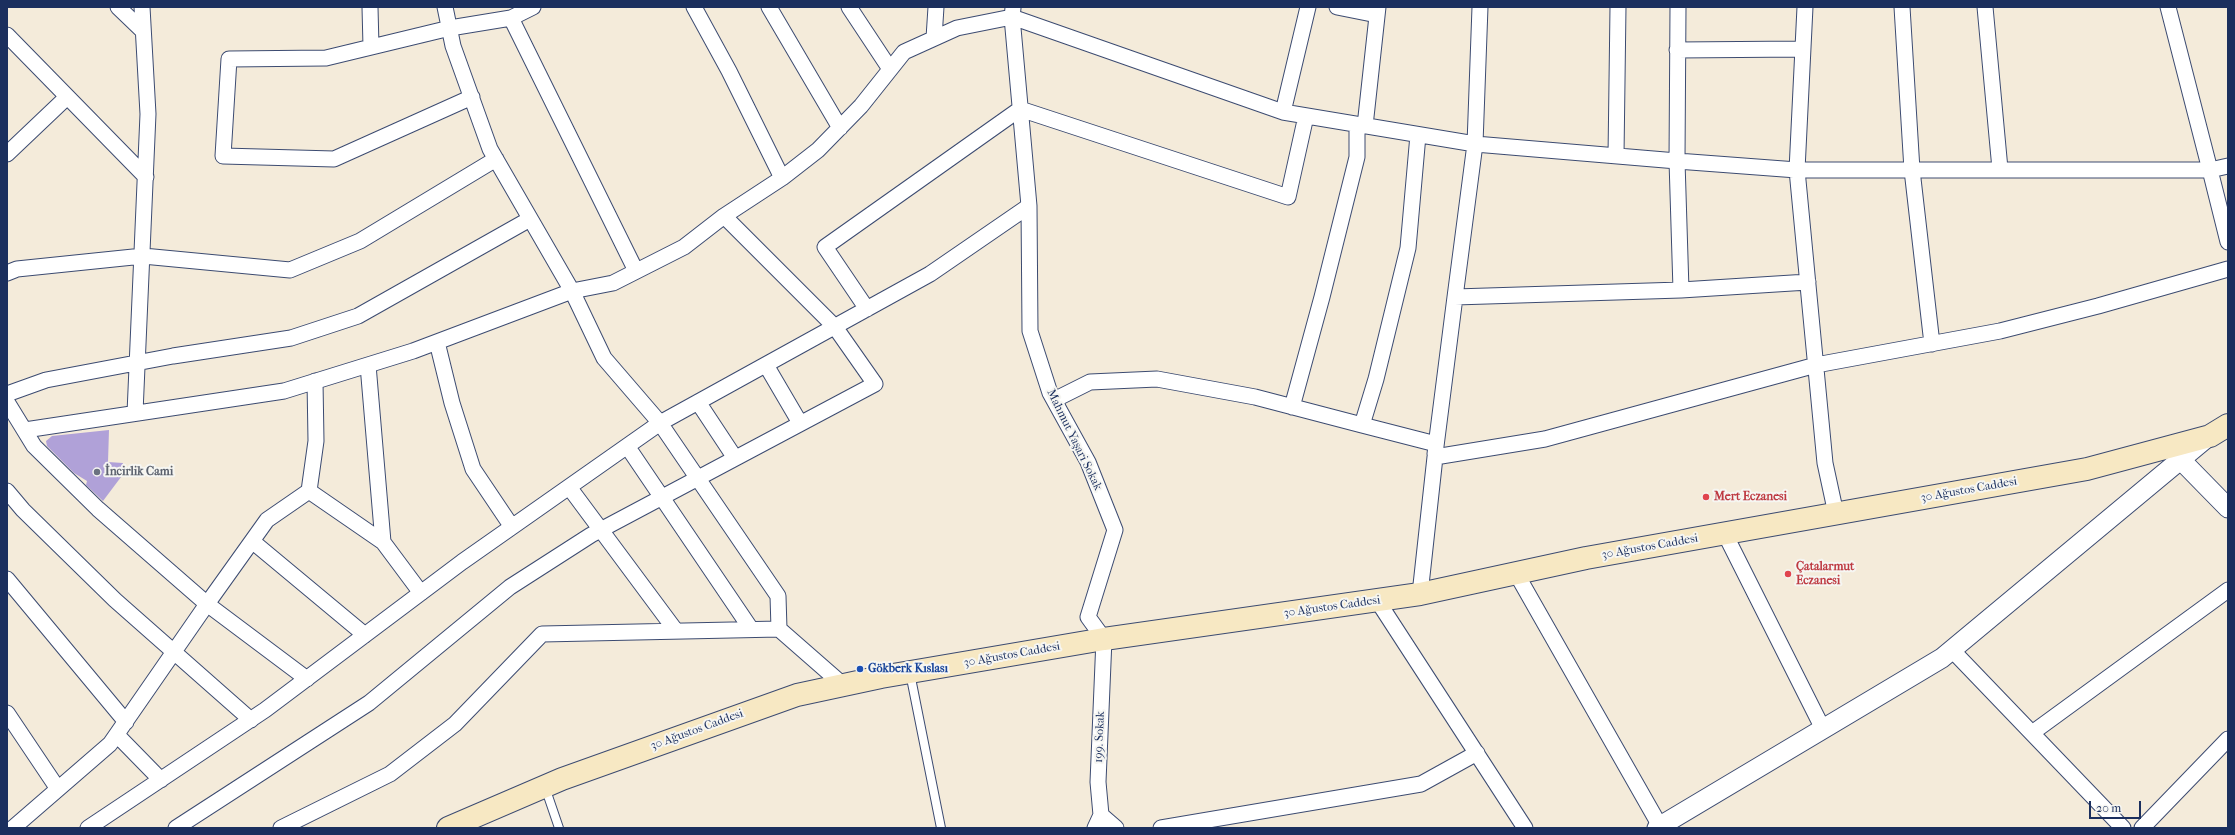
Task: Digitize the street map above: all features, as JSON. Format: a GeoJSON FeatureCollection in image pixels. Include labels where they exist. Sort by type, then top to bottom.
{"type":"FeatureCollection","features":[{"type":"Feature","properties":{"kind":"main road","name":"30 Ağustos Caddesi"},"geometry":{"type":"LineString","coordinates":[[448,828],[545,786],[797,695],[910,672],[1104,639],[1420,594],[1586,558],[2087,469],[2219,430]]}},
{"type":"Feature","properties":{"kind":"street"},"geometry":{"type":"LineString","coordinates":[[118,7],[143,31]]}},
{"type":"Feature","properties":{"kind":"street"},"geometry":{"type":"LineString","coordinates":[[135,413],[148,114],[142,7]]}},
{"type":"Feature","properties":{"kind":"street"},"geometry":{"type":"LineString","coordinates":[[370,7],[371,47]]}},
{"type":"Feature","properties":{"kind":"street"},"geometry":{"type":"LineString","coordinates":[[445,7],[453,46],[496,159],[572,291],[604,358],[660,423],[699,477],[778,596],[779,629]]}},
{"type":"Feature","properties":{"kind":"street"},"geometry":{"type":"LineString","coordinates":[[472,97],[334,158],[223,156],[229,59],[326,58],[450,28],[511,18],[533,7]]}},
{"type":"Feature","properties":{"kind":"street"},"geometry":{"type":"LineString","coordinates":[[694,7],[729,71],[782,178]]}},
{"type":"Feature","properties":{"kind":"street"},"geometry":{"type":"LineString","coordinates":[[769,7],[840,128]]}},
{"type":"Feature","properties":{"kind":"street"},"geometry":{"type":"LineString","coordinates":[[849,7],[890,69]]}},
{"type":"Feature","properties":{"kind":"street"},"geometry":{"type":"LineString","coordinates":[[934,38],[936,7]]}},
{"type":"Feature","properties":{"kind":"street"},"geometry":{"type":"LineString","coordinates":[[1283,112],[1308,7]]}},
{"type":"Feature","properties":{"kind":"street"},"geometry":{"type":"LineString","coordinates":[[1292,407],[1322,297],[1357,157],[1378,11],[1337,7]]}},
{"type":"Feature","properties":{"kind":"street"},"geometry":{"type":"LineString","coordinates":[[1420,594],[1435,451],[1475,144],[1480,7]]}},
{"type":"Feature","properties":{"kind":"street"},"geometry":{"type":"LineString","coordinates":[[1616,156],[1618,7]]}},
{"type":"Feature","properties":{"kind":"street"},"geometry":{"type":"LineString","coordinates":[[1678,7],[1677,161],[1681,290]]}},
{"type":"Feature","properties":{"kind":"street"},"geometry":{"type":"LineString","coordinates":[[1805,7],[1797,170],[1825,463],[1836,514]]}},
{"type":"Feature","properties":{"kind":"street"},"geometry":{"type":"LineString","coordinates":[[1902,7],[1912,170],[1932,344]]}},
{"type":"Feature","properties":{"kind":"street"},"geometry":{"type":"LineString","coordinates":[[1985,7],[2000,169]]}},
{"type":"Feature","properties":{"kind":"street"},"geometry":{"type":"LineString","coordinates":[[2168,7],[2228,242]]}},
{"type":"Feature","properties":{"kind":"street"},"geometry":{"type":"LineString","coordinates":[[25,430],[284,391],[437,342],[572,291],[613,283],[684,247],[724,216],[782,178],[818,150],[861,106],[904,52],[957,28],[1012,12],[1283,112],[1475,144],[1797,170],[2210,170],[2228,166]]}},
{"type":"Feature","properties":{"kind":"street","name":"Mahmut Yaşari Sokak"},"geometry":{"type":"LineString","coordinates":[[1012,12],[1029,206],[1030,331],[1054,400],[1088,462],[1115,530],[1088,617],[1104,639]]}},
{"type":"Feature","properties":{"kind":"street"},"geometry":{"type":"LineString","coordinates":[[511,18],[636,271]]}},
{"type":"Feature","properties":{"kind":"street"},"geometry":{"type":"LineString","coordinates":[[7,34],[146,177]]}},
{"type":"Feature","properties":{"kind":"street"},"geometry":{"type":"LineString","coordinates":[[1677,50],[1802,49]]}},
{"type":"Feature","properties":{"kind":"street"},"geometry":{"type":"LineString","coordinates":[[7,154],[68,97]]}},
{"type":"Feature","properties":{"kind":"street"},"geometry":{"type":"LineString","coordinates":[[867,309],[825,247],[1020,110],[1288,197],[1306,116]]}},
{"type":"Feature","properties":{"kind":"street"},"geometry":{"type":"LineString","coordinates":[[1362,425],[1376,379],[1408,248],[1418,135]]}},
{"type":"Feature","properties":{"kind":"street"},"geometry":{"type":"LineString","coordinates":[[7,273],[16,269],[143,256],[290,270],[360,241],[496,159]]}},
{"type":"Feature","properties":{"kind":"street"},"geometry":{"type":"LineString","coordinates":[[88,828],[251,720],[421,593],[660,423],[930,274],[1029,206]]}},
{"type":"Feature","properties":{"kind":"street"},"geometry":{"type":"LineString","coordinates":[[176,828],[369,703],[510,587],[600,531],[875,384],[835,327],[724,216]]}},
{"type":"Feature","properties":{"kind":"street"},"geometry":{"type":"LineString","coordinates":[[7,394],[46,380],[136,363],[290,338],[358,316],[530,219]]}},
{"type":"Feature","properties":{"kind":"street"},"geometry":{"type":"LineString","coordinates":[[1054,400],[1090,382],[1157,379],[1255,397],[1362,425],[1435,451],[1545,439],[1816,365],[2000,331],[2098,306],[2228,269]]}},
{"type":"Feature","properties":{"kind":"street"},"geometry":{"type":"LineString","coordinates":[[1455,297],[1681,290],[1808,282]]}},
{"type":"Feature","properties":{"kind":"street"},"geometry":{"type":"LineString","coordinates":[[437,342],[452,403],[473,469],[512,527]]}},
{"type":"Feature","properties":{"kind":"street"},"geometry":{"type":"LineString","coordinates":[[368,365],[383,542]]}},
{"type":"Feature","properties":{"kind":"street"},"geometry":{"type":"LineString","coordinates":[[766,365],[800,423]]}},
{"type":"Feature","properties":{"kind":"street"},"geometry":{"type":"LineString","coordinates":[[13,828],[110,744],[267,520],[309,491],[316,441],[316,381]]}},
{"type":"Feature","properties":{"kind":"street"},"geometry":{"type":"LineString","coordinates":[[7,402],[34,446],[98,509],[207,604],[307,679]]}},
{"type":"Feature","properties":{"kind":"street"},"geometry":{"type":"LineString","coordinates":[[698,402],[735,458]]}},
{"type":"Feature","properties":{"kind":"street"},"geometry":{"type":"LineString","coordinates":[[1516,573],[1659,827],[1942,658],[2219,430]]}},
{"type":"Feature","properties":{"kind":"street"},"geometry":{"type":"LineString","coordinates":[[627,446],[751,629]]}},
{"type":"Feature","properties":{"kind":"street"},"geometry":{"type":"LineString","coordinates":[[2181,460],[2228,508]]}},
{"type":"Feature","properties":{"kind":"street"},"geometry":{"type":"LineString","coordinates":[[569,487],[600,531],[676,631]]}},
{"type":"Feature","properties":{"kind":"street"},"geometry":{"type":"LineString","coordinates":[[7,491],[23,510],[115,600],[251,720]]}},
{"type":"Feature","properties":{"kind":"street"},"geometry":{"type":"LineString","coordinates":[[309,491],[383,542],[421,593]]}},
{"type":"Feature","properties":{"kind":"street"},"geometry":{"type":"LineString","coordinates":[[1726,534],[1823,729]]}},
{"type":"Feature","properties":{"kind":"street"},"geometry":{"type":"LineString","coordinates":[[252,541],[365,635]]}},
{"type":"Feature","properties":{"kind":"street"},"geometry":{"type":"LineString","coordinates":[[7,579],[126,722]]}},
{"type":"Feature","properties":{"kind":"street"},"geometry":{"type":"LineString","coordinates":[[2032,733],[2228,590]]}},
{"type":"Feature","properties":{"kind":"street"},"geometry":{"type":"LineString","coordinates":[[1378,600],[1525,828]]}},
{"type":"Feature","properties":{"kind":"street"},"geometry":{"type":"LineString","coordinates":[[281,828],[390,774],[455,724],[542,634],[779,629],[843,685]]}},
{"type":"Feature","properties":{"kind":"street","name":"199. Sokak"},"geometry":{"type":"LineString","coordinates":[[1104,639],[1098,782],[1098,822],[1116,828]]}},
{"type":"Feature","properties":{"kind":"street"},"geometry":{"type":"LineString","coordinates":[[1952,650],[2123,828]]}},
{"type":"Feature","properties":{"kind":"street"},"geometry":{"type":"LineString","coordinates":[[7,713],[58,789]]}},
{"type":"Feature","properties":{"kind":"street"},"geometry":{"type":"LineString","coordinates":[[116,735],[161,780]]}},
{"type":"Feature","properties":{"kind":"street"},"geometry":{"type":"LineString","coordinates":[[2142,828],[2228,739]]}},
{"type":"Feature","properties":{"kind":"street"},"geometry":{"type":"LineString","coordinates":[[1161,828],[1421,784],[1477,753]]}},
{"type":"Feature","properties":{"kind":"lane"},"geometry":{"type":"LineString","coordinates":[[910,672],[940,828]]}},
{"type":"Feature","properties":{"kind":"lane"},"geometry":{"type":"LineString","coordinates":[[545,786],[559,828]]}},
{"type":"Feature","properties":{"kind":"building","name":"İncirlik Cami"},"geometry":{"type":"Polygon","coordinates":[[[109,430],[108,462],[123,463],[121,477],[103,501],[86,485],[87,481],[74,473],[47,446],[46,441],[52,436],[109,430]]]}},
{"type":"Feature","properties":{"kind":"place","name":"İncirlik Cami"},"geometry":{"type":"Point","coordinates":[97,472]}},
{"type":"Feature","properties":{"kind":"place","name":"Mert Eczanesi"},"geometry":{"type":"Point","coordinates":[1706,497]}},
{"type":"Feature","properties":{"kind":"place","name":"Çatalarmut Eczanesi"},"geometry":{"type":"Point","coordinates":[1788,574]}},
{"type":"Feature","properties":{"kind":"place","name":"Gökberk Kıslası"},"geometry":{"type":"Point","coordinates":[860,669]}}]}
